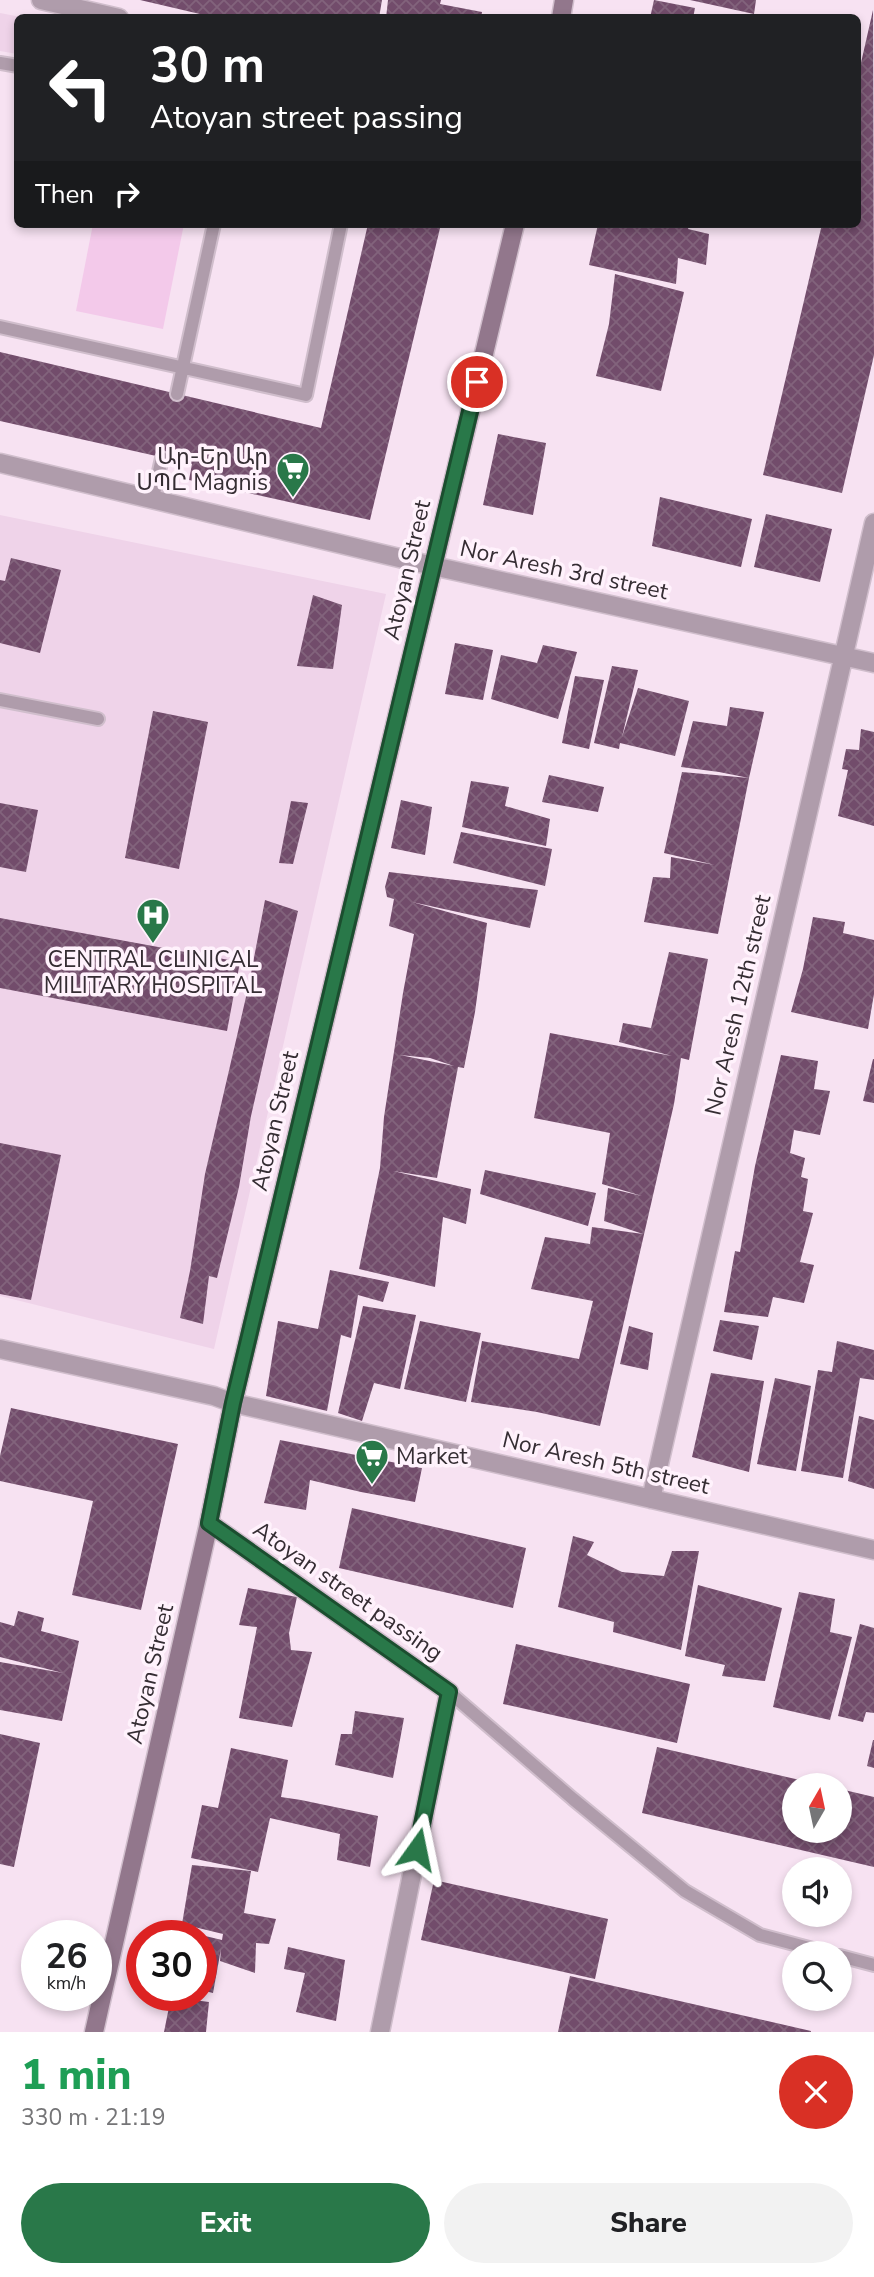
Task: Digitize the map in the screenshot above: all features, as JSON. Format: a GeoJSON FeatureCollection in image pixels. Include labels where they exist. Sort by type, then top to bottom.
{"type":"FeatureCollection","features":[{"type":"Feature","properties":{"kind":"main road","name":"Atoyan Street"},"geometry":{"type":"LineString","coordinates":[[94,2032],[209,1523],[233,1403],[514,228]]}},
{"type":"Feature","properties":{"kind":"street"},"geometry":{"type":"LineString","coordinates":[[41,0],[102,14]]}},
{"type":"Feature","properties":{"kind":"street","name":"Nor Aresh 3rd street"},"geometry":{"type":"LineString","coordinates":[[0,463],[433,566],[874,663]]}},
{"type":"Feature","properties":{"kind":"street","name":"Nor Aresh 12th street"},"geometry":{"type":"LineString","coordinates":[[651,1499],[874,523]]}},
{"type":"Feature","properties":{"kind":"street","name":"Nor Aresh 5th street"},"geometry":{"type":"LineString","coordinates":[[0,1349],[214,1396],[233,1403],[874,1550]]}},
{"type":"Feature","properties":{"kind":"street","name":"Atoyan street passing"},"geometry":{"type":"LineString","coordinates":[[209,1523],[449,1692],[380,2032]]}},
{"type":"Feature","properties":{"kind":"lane"},"geometry":{"type":"LineString","coordinates":[[177,394],[213,228]]}},
{"type":"Feature","properties":{"kind":"lane"},"geometry":{"type":"LineString","coordinates":[[0,327],[306,396],[340,228]]}},
{"type":"Feature","properties":{"kind":"lane"},"geometry":{"type":"LineString","coordinates":[[153,498],[162,458]]}},
{"type":"Feature","properties":{"kind":"lane"},"geometry":{"type":"LineString","coordinates":[[0,700],[98,719]]}},
{"type":"Feature","properties":{"kind":"lane"},"geometry":{"type":"LineString","coordinates":[[449,1692],[685,1891],[760,1935],[783,1941]]}},
{"type":"Feature","properties":{"kind":"lane"},"geometry":{"type":"LineString","coordinates":[[852,1959],[874,1965]]}},
{"type":"Feature","properties":{"kind":"shaded area"},"geometry":{"type":"Polygon","coordinates":[[[0,13],[14,16],[14,53],[0,51],[0,13]]]}},
{"type":"Feature","properties":{"kind":"shaded area"},"geometry":{"type":"Polygon","coordinates":[[[92,228],[183,228],[163,329],[76,311],[92,228]]]}},
{"type":"Feature","properties":{"kind":"shaded area","name":"CENTRAL CLINICAL MILITARY HOSPITAL"},"geometry":{"type":"Polygon","coordinates":[[[0,515],[386,594],[214,1349],[0,1296],[0,515]]]}},
{"type":"Feature","properties":{"kind":"building"},"geometry":{"type":"Polygon","coordinates":[[[140,0],[382,0],[380,14],[200,14],[140,0]]]}},
{"type":"Feature","properties":{"kind":"building"},"geometry":{"type":"Polygon","coordinates":[[[388,0],[441,0],[440,4],[482,12],[482,14],[386,14],[388,0]]]}},
{"type":"Feature","properties":{"kind":"building"},"geometry":{"type":"Polygon","coordinates":[[[654,0],[695,8],[694,14],[651,14],[654,0]]]}},
{"type":"Feature","properties":{"kind":"building"},"geometry":{"type":"Polygon","coordinates":[[[690,0],[756,0],[754,14],[690,0]]]}},
{"type":"Feature","properties":{"kind":"building"},"geometry":{"type":"Polygon","coordinates":[[[873,10],[874,355],[842,493],[763,475],[821,228],[861,228],[861,63],[873,10]]]}},
{"type":"Feature","properties":{"kind":"building"},"geometry":{"type":"Polygon","coordinates":[[[367,228],[440,228],[370,520],[189,480],[192,464],[0,421],[0,352],[321,428],[367,228]]]}},
{"type":"Feature","properties":{"kind":"building"},"geometry":{"type":"Polygon","coordinates":[[[597,228],[688,228],[709,234],[706,265],[678,258],[676,284],[589,265],[597,228]]]}},
{"type":"Feature","properties":{"kind":"building"},"geometry":{"type":"Polygon","coordinates":[[[615,274],[684,292],[661,391],[596,376],[609,324],[615,274]]]}},
{"type":"Feature","properties":{"kind":"building"},"geometry":{"type":"Polygon","coordinates":[[[498,434],[546,443],[533,515],[483,505],[498,434]]]}},
{"type":"Feature","properties":{"kind":"building"},"geometry":{"type":"Polygon","coordinates":[[[660,497],[752,519],[741,567],[652,546],[660,497]]]}},
{"type":"Feature","properties":{"kind":"building"},"geometry":{"type":"Polygon","coordinates":[[[766,514],[832,529],[820,582],[754,567],[766,514]]]}},
{"type":"Feature","properties":{"kind":"building"},"geometry":{"type":"Polygon","coordinates":[[[11,558],[61,570],[40,653],[0,643],[0,580],[5,581],[11,558]]]}},
{"type":"Feature","properties":{"kind":"building"},"geometry":{"type":"Polygon","coordinates":[[[313,595],[342,605],[333,669],[297,666],[313,595]]]}},
{"type":"Feature","properties":{"kind":"building"},"geometry":{"type":"Polygon","coordinates":[[[455,643],[493,650],[483,700],[445,694],[455,643]]]}},
{"type":"Feature","properties":{"kind":"building"},"geometry":{"type":"Polygon","coordinates":[[[543,645],[577,652],[558,719],[491,699],[501,655],[537,663],[543,645]]]}},
{"type":"Feature","properties":{"kind":"building"},"geometry":{"type":"Polygon","coordinates":[[[612,666],[638,670],[622,737],[638,688],[689,701],[675,756],[620,743],[619,749],[594,743],[612,666]]]}},
{"type":"Feature","properties":{"kind":"building"},"geometry":{"type":"Polygon","coordinates":[[[575,676],[604,680],[589,749],[562,743],[575,676]]]}},
{"type":"Feature","properties":{"kind":"building"},"geometry":{"type":"Polygon","coordinates":[[[730,707],[764,712],[749,778],[681,767],[693,721],[727,726],[730,707]]]}},
{"type":"Feature","properties":{"kind":"building"},"geometry":{"type":"Polygon","coordinates":[[[153,711],[208,722],[179,869],[125,858],[153,711]]]}},
{"type":"Feature","properties":{"kind":"building"},"geometry":{"type":"Polygon","coordinates":[[[861,729],[874,732],[874,826],[838,816],[848,770],[842,769],[846,749],[859,750],[861,729]]]}},
{"type":"Feature","properties":{"kind":"building"},"geometry":{"type":"Polygon","coordinates":[[[682,772],[749,778],[718,934],[644,922],[653,877],[670,878],[671,857],[715,865],[664,853],[682,772]]]}},
{"type":"Feature","properties":{"kind":"building"},"geometry":{"type":"Polygon","coordinates":[[[549,775],[604,787],[598,812],[542,802],[549,775]]]}},
{"type":"Feature","properties":{"kind":"building"},"geometry":{"type":"Polygon","coordinates":[[[471,781],[509,787],[505,806],[550,819],[546,846],[462,827],[471,781]]]}},
{"type":"Feature","properties":{"kind":"building"},"geometry":{"type":"Polygon","coordinates":[[[401,800],[432,807],[425,855],[391,848],[401,800]]]}},
{"type":"Feature","properties":{"kind":"building"},"geometry":{"type":"Polygon","coordinates":[[[291,801],[308,803],[293,864],[279,863],[291,801]]]}},
{"type":"Feature","properties":{"kind":"building"},"geometry":{"type":"Polygon","coordinates":[[[0,803],[38,810],[26,872],[0,867],[0,803]]]}},
{"type":"Feature","properties":{"kind":"building"},"geometry":{"type":"Polygon","coordinates":[[[461,832],[552,849],[545,886],[453,863],[461,832]]]}},
{"type":"Feature","properties":{"kind":"building"},"geometry":{"type":"Polygon","coordinates":[[[389,872],[538,890],[530,928],[412,902],[487,923],[475,1012],[464,1068],[458,1067],[437,1178],[393,1171],[471,1189],[466,1224],[443,1217],[435,1287],[359,1269],[380,1168],[384,1117],[414,934],[389,926],[394,899],[387,897],[385,887],[389,872]],[[400,1055],[454,1066],[430,1058],[400,1055]]]}},
{"type":"Feature","properties":{"kind":"building"},"geometry":{"type":"Polygon","coordinates":[[[265,900],[298,911],[217,1278],[209,1276],[203,1324],[180,1318],[205,1174],[249,984],[265,900]]]}},
{"type":"Feature","properties":{"kind":"building"},"geometry":{"type":"Polygon","coordinates":[[[813,917],[845,922],[843,933],[874,940],[874,994],[868,1029],[791,1012],[813,917]]]}},
{"type":"Feature","properties":{"kind":"building"},"geometry":{"type":"Polygon","coordinates":[[[0,918],[240,962],[227,1031],[0,988],[0,918]]]}},
{"type":"Feature","properties":{"kind":"building"},"geometry":{"type":"Polygon","coordinates":[[[669,952],[708,959],[689,1060],[681,1058],[674,1104],[600,1426],[537,1412],[471,1402],[482,1341],[579,1359],[593,1301],[531,1289],[545,1237],[590,1244],[592,1227],[643,1234],[604,1221],[608,1188],[642,1196],[602,1184],[610,1133],[534,1118],[550,1033],[672,1056],[619,1042],[623,1023],[651,1028],[669,952]]]}},
{"type":"Feature","properties":{"kind":"building"},"geometry":{"type":"Polygon","coordinates":[[[781,1055],[818,1061],[814,1089],[830,1091],[820,1135],[794,1130],[790,1153],[805,1158],[801,1177],[808,1179],[803,1211],[813,1213],[800,1262],[814,1265],[804,1303],[773,1297],[768,1317],[724,1312],[735,1251],[740,1252],[755,1166],[781,1055]]]}},
{"type":"Feature","properties":{"kind":"building"},"geometry":{"type":"Polygon","coordinates":[[[874,1059],[874,1103],[863,1101],[874,1059]]]}},
{"type":"Feature","properties":{"kind":"building"},"geometry":{"type":"Polygon","coordinates":[[[0,1143],[61,1155],[31,1300],[0,1294],[0,1143]]]}},
{"type":"Feature","properties":{"kind":"building"},"geometry":{"type":"Polygon","coordinates":[[[485,1170],[596,1193],[588,1226],[480,1194],[485,1170]]]}},
{"type":"Feature","properties":{"kind":"building"},"geometry":{"type":"Polygon","coordinates":[[[330,1270],[389,1282],[383,1302],[358,1295],[351,1338],[341,1335],[327,1411],[266,1396],[278,1321],[318,1329],[330,1270]]]}},
{"type":"Feature","properties":{"kind":"building"},"geometry":{"type":"Polygon","coordinates":[[[363,1306],[416,1315],[400,1389],[374,1383],[362,1421],[338,1413],[363,1306]]]}},
{"type":"Feature","properties":{"kind":"building"},"geometry":{"type":"Polygon","coordinates":[[[720,1320],[759,1326],[752,1360],[713,1351],[720,1320]]]}},
{"type":"Feature","properties":{"kind":"building"},"geometry":{"type":"Polygon","coordinates":[[[420,1321],[481,1333],[466,1402],[404,1389],[420,1321]]]}},
{"type":"Feature","properties":{"kind":"building"},"geometry":{"type":"Polygon","coordinates":[[[629,1326],[653,1333],[648,1370],[620,1364],[629,1326]]]}},
{"type":"Feature","properties":{"kind":"building"},"geometry":{"type":"Polygon","coordinates":[[[837,1341],[874,1350],[874,1380],[860,1378],[843,1478],[801,1471],[818,1370],[832,1372],[837,1341]]]}},
{"type":"Feature","properties":{"kind":"building"},"geometry":{"type":"Polygon","coordinates":[[[711,1373],[764,1381],[749,1472],[692,1457],[711,1373]]]}},
{"type":"Feature","properties":{"kind":"building"},"geometry":{"type":"Polygon","coordinates":[[[775,1378],[811,1386],[796,1471],[757,1464],[775,1378]]]}},
{"type":"Feature","properties":{"kind":"building"},"geometry":{"type":"Polygon","coordinates":[[[11,1408],[178,1444],[141,1610],[72,1595],[93,1501],[0,1481],[0,1456],[11,1408]]]}},
{"type":"Feature","properties":{"kind":"building"},"geometry":{"type":"Polygon","coordinates":[[[859,1416],[874,1420],[874,1489],[848,1481],[859,1416]]]}},
{"type":"Feature","properties":{"kind":"building"},"geometry":{"type":"Polygon","coordinates":[[[280,1440],[422,1468],[415,1502],[310,1480],[306,1510],[264,1503],[280,1440]]]}},
{"type":"Feature","properties":{"kind":"building"},"geometry":{"type":"Polygon","coordinates":[[[352,1508],[526,1548],[513,1608],[339,1568],[352,1508]]]}},
{"type":"Feature","properties":{"kind":"building"},"geometry":{"type":"Polygon","coordinates":[[[573,1536],[594,1542],[587,1555],[622,1572],[664,1576],[672,1551],[699,1551],[681,1650],[613,1632],[614,1622],[558,1607],[573,1536]]]}},
{"type":"Feature","properties":{"kind":"building"},"geometry":{"type":"Polygon","coordinates":[[[698,1585],[782,1608],[765,1681],[722,1676],[725,1665],[685,1656],[698,1585]]]}},
{"type":"Feature","properties":{"kind":"building"},"geometry":{"type":"Polygon","coordinates":[[[248,1588],[297,1597],[289,1633],[291,1650],[312,1652],[292,1727],[239,1718],[257,1627],[239,1625],[248,1588]]]}},
{"type":"Feature","properties":{"kind":"building"},"geometry":{"type":"Polygon","coordinates":[[[799,1592],[835,1599],[830,1632],[852,1637],[830,1720],[773,1707],[799,1592]]]}},
{"type":"Feature","properties":{"kind":"building"},"geometry":{"type":"Polygon","coordinates":[[[18,1611],[44,1618],[41,1631],[79,1641],[62,1721],[0,1710],[0,1662],[63,1673],[0,1657],[0,1622],[14,1626],[18,1611]]]}},
{"type":"Feature","properties":{"kind":"building"},"geometry":{"type":"Polygon","coordinates":[[[860,1624],[874,1628],[874,1713],[866,1712],[863,1722],[838,1716],[860,1624]]]}},
{"type":"Feature","properties":{"kind":"building"},"geometry":{"type":"Polygon","coordinates":[[[516,1644],[690,1684],[677,1743],[503,1704],[516,1644]]]}},
{"type":"Feature","properties":{"kind":"building"},"geometry":{"type":"Polygon","coordinates":[[[355,1711],[404,1718],[393,1778],[335,1765],[341,1734],[352,1734],[355,1711]]]}},
{"type":"Feature","properties":{"kind":"building"},"geometry":{"type":"Polygon","coordinates":[[[0,1734],[40,1743],[14,1867],[0,1864],[0,1734]]]}},
{"type":"Feature","properties":{"kind":"building"},"geometry":{"type":"Polygon","coordinates":[[[874,1740],[874,1768],[867,1766],[874,1740]]]}},
{"type":"Feature","properties":{"kind":"building"},"geometry":{"type":"Polygon","coordinates":[[[657,1747],[782,1776],[782,1843],[852,1843],[852,1792],[874,1797],[874,1867],[852,1862],[852,1857],[831,1857],[642,1813],[657,1747]]]}},
{"type":"Feature","properties":{"kind":"building"},"geometry":{"type":"Polygon","coordinates":[[[231,1748],[288,1760],[281,1797],[378,1816],[370,1867],[337,1860],[340,1834],[270,1818],[258,1872],[191,1858],[202,1805],[218,1808],[231,1748]]]}},
{"type":"Feature","properties":{"kind":"building"},"geometry":{"type":"Polygon","coordinates":[[[192,1865],[251,1871],[244,1913],[276,1919],[269,1944],[256,1943],[255,1973],[220,1961],[221,1949],[217,1971],[217,1939],[222,1940],[223,1934],[217,1933],[217,1920],[183,1920],[192,1865]]]}},
{"type":"Feature","properties":{"kind":"building"},"geometry":{"type":"Polygon","coordinates":[[[434,1880],[608,1919],[595,1979],[421,1940],[434,1880]]]}},
{"type":"Feature","properties":{"kind":"building"},"geometry":{"type":"Polygon","coordinates":[[[288,1947],[345,1960],[336,2021],[296,2012],[305,1973],[284,1969],[288,1947]]]}},
{"type":"Feature","properties":{"kind":"building"},"geometry":{"type":"Polygon","coordinates":[[[570,1976],[811,2031],[811,2032],[558,2032],[570,1976]]]}},
{"type":"Feature","properties":{"kind":"building"},"geometry":{"type":"Polygon","coordinates":[[[168,2011],[208,2011],[206,2032],[164,2032],[168,2011]]]}},
{"type":"Feature","properties":{"kind":"place","name":"Ար-Եր Ար ՍՊԸ Magnis"},"geometry":{"type":"Point","coordinates":[293,499]}},
{"type":"Feature","properties":{"kind":"place","name":"CENTRAL CLINICAL MILITARY HOSPITAL"},"geometry":{"type":"Point","coordinates":[153,945]}},
{"type":"Feature","properties":{"kind":"place","name":"Market"},"geometry":{"type":"Point","coordinates":[372,1486]}},
{"type":"Feature","properties":{"kind":"route"},"geometry":{"type":"LineString","coordinates":[[417,1849],[449,1692],[209,1523],[233,1403],[477,382]]}}]}
